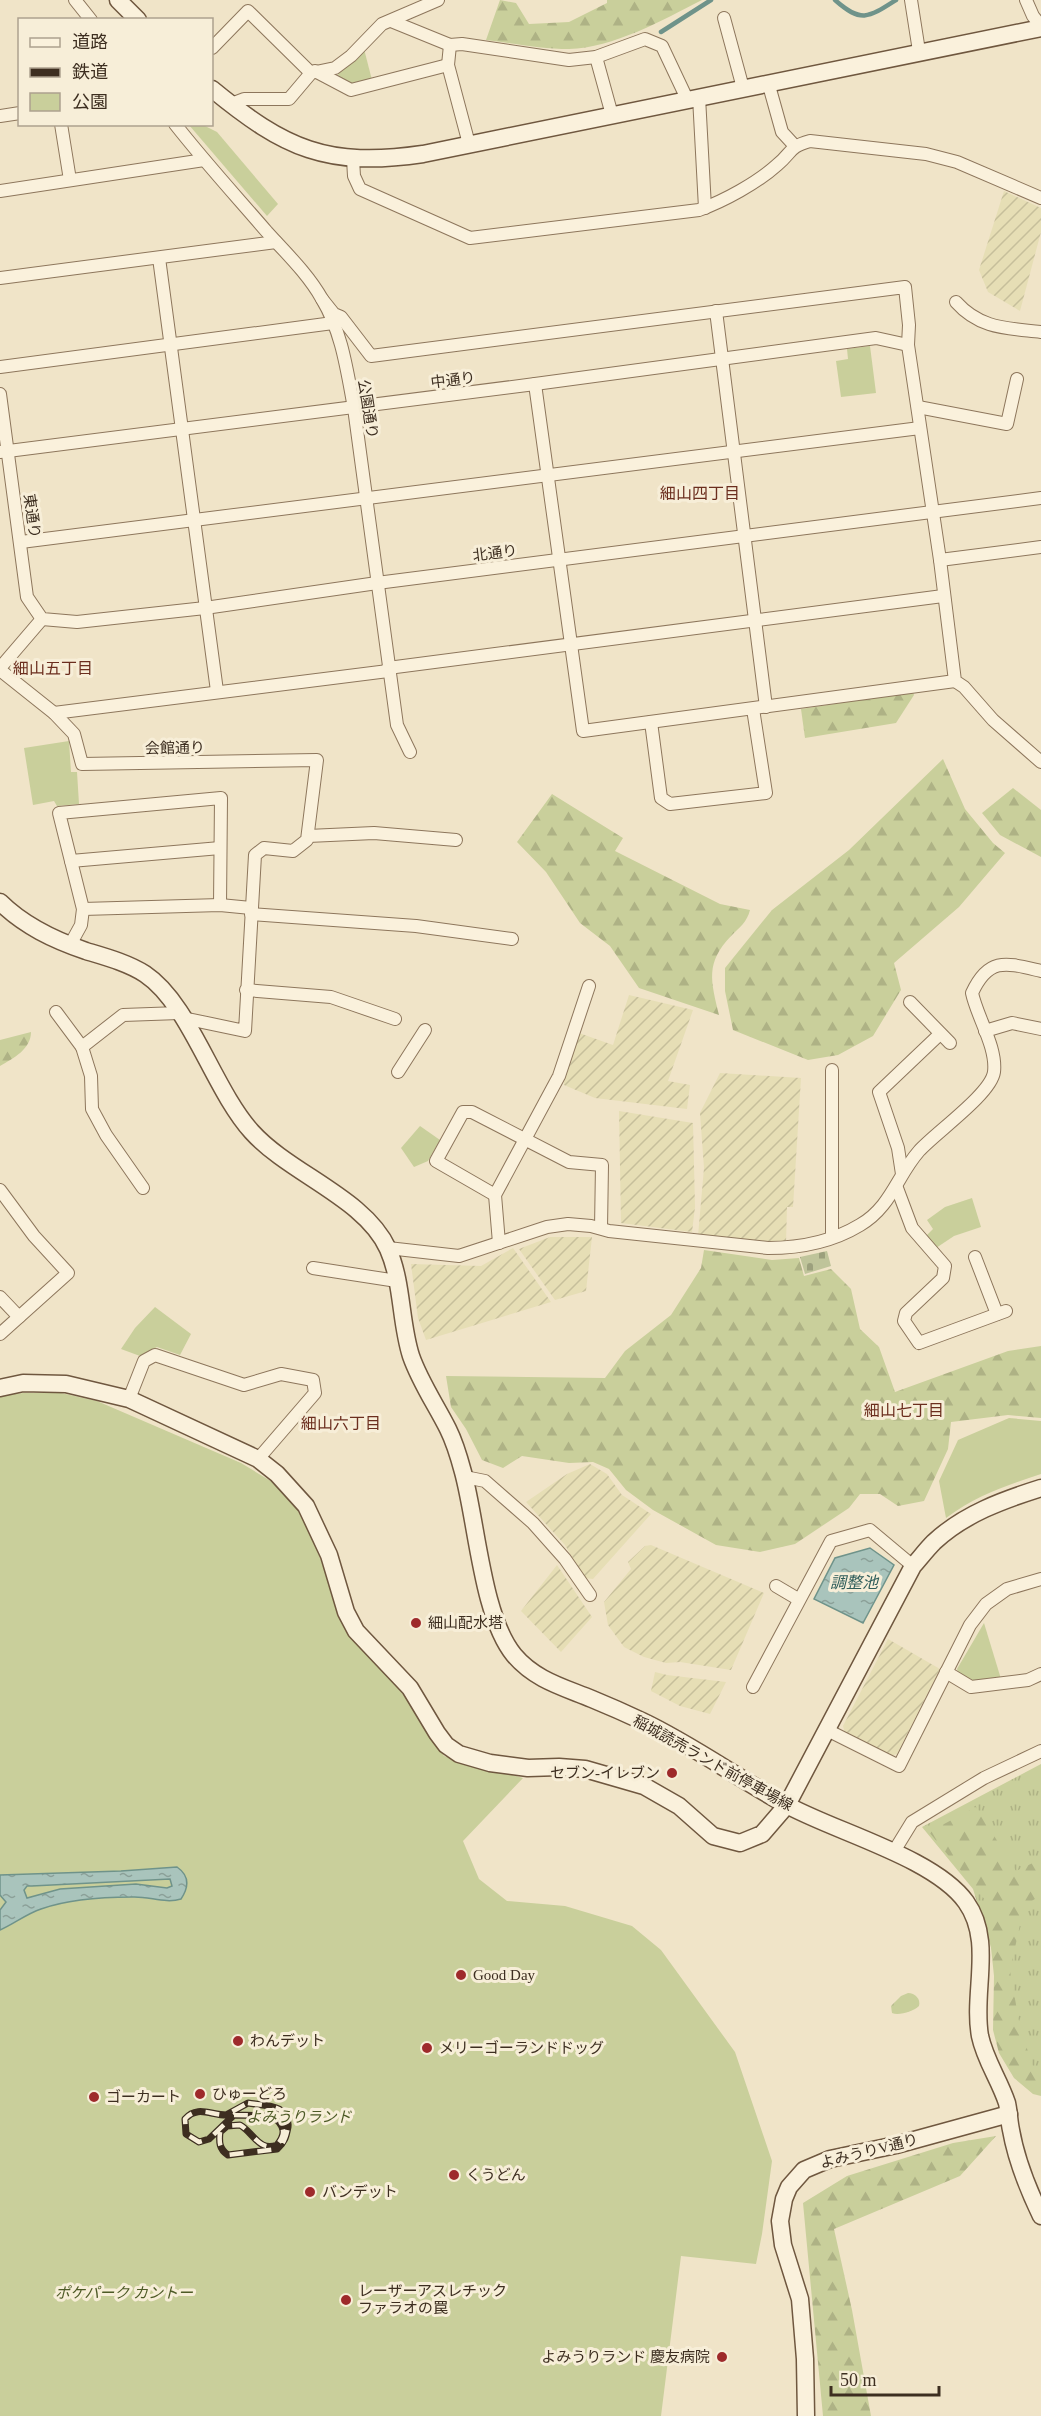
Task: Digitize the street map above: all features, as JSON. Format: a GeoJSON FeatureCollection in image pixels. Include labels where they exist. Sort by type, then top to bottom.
{"type":"FeatureCollection","features":[{"type":"Feature","properties":{"kind":"street"},"geometry":{"type":"LineString","coordinates":[[75,0],[89,18]]}},
{"type":"Feature","properties":{"kind":"street"},"geometry":{"type":"LineString","coordinates":[[231,104],[244,99],[289,99],[313,72],[335,68],[351,56],[382,24],[438,0]]}},
{"type":"Feature","properties":{"kind":"street"},"geometry":{"type":"LineString","coordinates":[[911,0],[919,51]]}},
{"type":"Feature","properties":{"kind":"street"},"geometry":{"type":"LineString","coordinates":[[213,90],[251,120],[287,141],[319,153],[353,159],[400,157],[1041,27],[1026,0]]}},
{"type":"Feature","properties":{"kind":"street"},"geometry":{"type":"LineString","coordinates":[[120,1],[136,18]]}},
{"type":"Feature","properties":{"kind":"street"},"geometry":{"type":"LineString","coordinates":[[213,47],[248,11],[313,72],[351,90],[448,65]]}},
{"type":"Feature","properties":{"kind":"street"},"geometry":{"type":"LineString","coordinates":[[724,18],[743,88]]}},
{"type":"Feature","properties":{"kind":"street"},"geometry":{"type":"LineString","coordinates":[[391,21],[450,45],[462,44],[569,60],[596,57],[645,39],[662,46],[693,98],[705,208]]}},
{"type":"Feature","properties":{"kind":"street"},"geometry":{"type":"LineString","coordinates":[[450,45],[448,65],[469,144]]}},
{"type":"Feature","properties":{"kind":"street"},"geometry":{"type":"LineString","coordinates":[[596,57],[612,115]]}},
{"type":"Feature","properties":{"kind":"street"},"geometry":{"type":"LineString","coordinates":[[768,82],[782,132],[794,145]]}},
{"type":"Feature","properties":{"kind":"street"},"geometry":{"type":"LineString","coordinates":[[0,116],[18,113]]}},
{"type":"Feature","properties":{"kind":"street"},"geometry":{"type":"LineString","coordinates":[[61,126],[70,180]]}},
{"type":"Feature","properties":{"kind":"street","name":"公園通り"},"geometry":{"type":"LineString","coordinates":[[177,126],[322,299],[333,323],[345,356],[354,408],[397,725],[410,752]]}},
{"type":"Feature","properties":{"kind":"street"},"geometry":{"type":"LineString","coordinates":[[353,159],[354,176],[360,189],[470,237],[705,208],[730,197],[778,165],[794,145],[810,141],[926,154],[957,162],[1041,198]]}},
{"type":"Feature","properties":{"kind":"street"},"geometry":{"type":"LineString","coordinates":[[0,187],[70,180],[204,160]]}},
{"type":"Feature","properties":{"kind":"street"},"geometry":{"type":"LineString","coordinates":[[0,278],[276,242]]}},
{"type":"Feature","properties":{"kind":"street"},"geometry":{"type":"LineString","coordinates":[[159,258],[217,691]]}},
{"type":"Feature","properties":{"kind":"street"},"geometry":{"type":"LineString","coordinates":[[322,299],[334,314],[341,317],[371,356],[905,287],[909,325],[908,345],[940,560],[954,681]]}},
{"type":"Feature","properties":{"kind":"street"},"geometry":{"type":"LineString","coordinates":[[956,302],[968,315],[983,323],[1041,332]]}},
{"type":"Feature","properties":{"kind":"street"},"geometry":{"type":"LineString","coordinates":[[651,722],[661,798],[670,804],[766,793],[756,621],[732,451],[716,311]]}},
{"type":"Feature","properties":{"kind":"street"},"geometry":{"type":"LineString","coordinates":[[0,367],[333,323]]}},
{"type":"Feature","properties":{"kind":"street","name":"中通り"},"geometry":{"type":"LineString","coordinates":[[4,451],[354,408],[876,338],[908,345]]}},
{"type":"Feature","properties":{"kind":"street"},"geometry":{"type":"LineString","coordinates":[[918,406],[1007,424],[1017,379]]}},
{"type":"Feature","properties":{"kind":"street"},"geometry":{"type":"LineString","coordinates":[[535,384],[583,731],[954,681],[964,687],[993,720],[1041,762]]}},
{"type":"Feature","properties":{"kind":"street","name":"東通り"},"geometry":{"type":"LineString","coordinates":[[0,394],[4,451],[21,542],[27,597],[42,619]]}},
{"type":"Feature","properties":{"kind":"street"},"geometry":{"type":"LineString","coordinates":[[21,542],[920,428]]}},
{"type":"Feature","properties":{"kind":"street","name":"北通り"},"geometry":{"type":"LineString","coordinates":[[42,619],[76,622],[205,608],[745,535],[1041,498]]}},
{"type":"Feature","properties":{"kind":"street"},"geometry":{"type":"LineString","coordinates":[[940,560],[1041,548]]}},
{"type":"Feature","properties":{"kind":"street"},"geometry":{"type":"LineString","coordinates":[[54,713],[943,596]]}},
{"type":"Feature","properties":{"kind":"street"},"geometry":{"type":"LineString","coordinates":[[0,669],[42,619]]}},
{"type":"Feature","properties":{"kind":"street","name":"会館通り"},"geometry":{"type":"LineString","coordinates":[[0,669],[54,713],[74,734],[82,764],[317,760],[307,838]]}},
{"type":"Feature","properties":{"kind":"street"},"geometry":{"type":"LineString","coordinates":[[70,945],[81,925],[84,909],[59,813],[221,798],[220,905]]}},
{"type":"Feature","properties":{"kind":"street"},"geometry":{"type":"LineString","coordinates":[[82,1047],[123,1015],[181,1016],[245,1030],[255,855],[264,849],[293,851],[307,838],[374,833],[456,840]]}},
{"type":"Feature","properties":{"kind":"street"},"geometry":{"type":"LineString","coordinates":[[71,861],[220,848]]}},
{"type":"Feature","properties":{"kind":"street","name":"稲城読売ランド前停車場線"},"geometry":{"type":"LineString","coordinates":[[0,902],[31,927],[145,974],[164,990],[224,1094],[251,1131],[282,1160],[352,1205],[388,1248],[397,1281],[399,1334],[456,1447],[465,1478],[490,1604],[500,1634],[527,1669],[552,1684],[588,1697],[656,1728],[787,1806],[893,1852],[932,1873],[958,1892],[970,1907],[978,1930],[981,1952],[980,2033],[986,2059],[1000,2087],[1009,2114],[1011,2132],[1025,2181],[1041,2216]]}},
{"type":"Feature","properties":{"kind":"street"},"geometry":{"type":"LineString","coordinates":[[84,909],[220,905],[251,911],[416,926],[512,939]]}},
{"type":"Feature","properties":{"kind":"street"},"geometry":{"type":"LineString","coordinates":[[388,1248],[459,1256],[547,1227],[568,1224],[609,1231],[768,1248],[792,1248],[832,1237],[861,1225],[880,1209],[897,1188],[902,1174],[919,1151],[987,1087],[994,1072],[991,1046],[972,993],[979,978],[990,968],[1003,963],[1041,971]]}},
{"type":"Feature","properties":{"kind":"street"},"geometry":{"type":"LineString","coordinates":[[500,1243],[495,1194],[559,1076],[589,986]]}},
{"type":"Feature","properties":{"kind":"street"},"geometry":{"type":"LineString","coordinates":[[246,990],[331,997],[395,1019]]}},
{"type":"Feature","properties":{"kind":"street"},"geometry":{"type":"LineString","coordinates":[[910,1002],[950,1043]]}},
{"type":"Feature","properties":{"kind":"street"},"geometry":{"type":"LineString","coordinates":[[56,1012],[82,1047],[91,1076],[92,1109],[106,1135],[143,1188]]}},
{"type":"Feature","properties":{"kind":"street"},"geometry":{"type":"LineString","coordinates":[[985,1031],[1012,1023],[1041,1029]]}},
{"type":"Feature","properties":{"kind":"street"},"geometry":{"type":"LineString","coordinates":[[398,1072],[424,1030]]}},
{"type":"Feature","properties":{"kind":"street"},"geometry":{"type":"LineString","coordinates":[[902,1174],[898,1148],[879,1092],[940,1034]]}},
{"type":"Feature","properties":{"kind":"street"},"geometry":{"type":"LineString","coordinates":[[832,1070],[832,1237]]}},
{"type":"Feature","properties":{"kind":"street"},"geometry":{"type":"LineString","coordinates":[[495,1194],[436,1161],[463,1112],[472,1112],[524,1141],[569,1162],[602,1165],[601,1228]]}},
{"type":"Feature","properties":{"kind":"street"},"geometry":{"type":"LineString","coordinates":[[897,1188],[912,1228],[945,1266],[943,1278],[906,1313],[904,1321],[919,1343],[1002,1313],[975,1257]]}},
{"type":"Feature","properties":{"kind":"street"},"geometry":{"type":"LineString","coordinates":[[0,1191],[34,1236],[68,1273],[0,1334]]}},
{"type":"Feature","properties":{"kind":"street"},"geometry":{"type":"LineString","coordinates":[[313,1268],[397,1281]]}},
{"type":"Feature","properties":{"kind":"street"},"geometry":{"type":"LineString","coordinates":[[0,1297],[19,1317]]}},
{"type":"Feature","properties":{"kind":"street"},"geometry":{"type":"LineString","coordinates":[[129,1399],[144,1361],[155,1355],[244,1385],[281,1374],[313,1380],[315,1393],[258,1459]]}},
{"type":"Feature","properties":{"kind":"street"},"geometry":{"type":"LineString","coordinates":[[0,1388],[23,1383],[66,1384],[129,1399],[158,1410],[258,1459],[294,1490],[306,1506],[329,1555],[346,1612],[356,1631],[410,1688],[446,1745],[459,1754],[490,1763],[528,1768],[585,1769],[644,1786],[679,1806],[713,1836],[740,1843],[762,1834],[787,1806],[913,1566],[934,1542],[963,1521],[999,1501],[1041,1488]]}},
{"type":"Feature","properties":{"kind":"street"},"geometry":{"type":"LineString","coordinates":[[465,1478],[485,1481],[533,1523],[565,1559],[590,1595]]}},
{"type":"Feature","properties":{"kind":"street"},"geometry":{"type":"LineString","coordinates":[[753,1687],[831,1541],[870,1530],[913,1566]]}},
{"type":"Feature","properties":{"kind":"street"},"geometry":{"type":"LineString","coordinates":[[827,1730],[899,1766],[970,1625],[986,1604],[1007,1589],[1041,1579]]}},
{"type":"Feature","properties":{"kind":"street"},"geometry":{"type":"LineString","coordinates":[[776,1586],[798,1599]]}},
{"type":"Feature","properties":{"kind":"street"},"geometry":{"type":"LineString","coordinates":[[946,1672],[971,1687],[1028,1680],[1041,1674]]}},
{"type":"Feature","properties":{"kind":"street"},"geometry":{"type":"LineString","coordinates":[[893,1852],[912,1822],[984,1778],[1041,1751]]}},
{"type":"Feature","properties":{"kind":"street","name":"よみうりV通り"},"geometry":{"type":"LineString","coordinates":[[806,2416],[805,2359],[800,2299],[783,2245],[780,2221],[789,2187],[804,2170],[830,2159],[896,2145],[1009,2114]]}},
{"type":"Feature","properties":{"kind":"shaded area"},"geometry":{"type":"Polygon","coordinates":[[[1004,191],[1041,208],[1041,232],[1020,311],[988,292],[979,270],[1004,191]]]}},
{"type":"Feature","properties":{"kind":"shaded area"},"geometry":{"type":"Polygon","coordinates":[[[629,995],[693,1010],[668,1081],[690,1085],[687,1109],[595,1098],[564,1085],[564,1078],[579,1033],[613,1045],[629,995]]]}},
{"type":"Feature","properties":{"kind":"shaded area"},"geometry":{"type":"Polygon","coordinates":[[[720,1073],[801,1078],[793,1207],[787,1207],[786,1243],[698,1236],[704,1168],[700,1113],[720,1073]]]}},
{"type":"Feature","properties":{"kind":"shaded area"},"geometry":{"type":"Polygon","coordinates":[[[619,1111],[693,1123],[695,1207],[692,1232],[621,1223],[619,1111]]]}},
{"type":"Feature","properties":{"kind":"shaded area"},"geometry":{"type":"Polygon","coordinates":[[[550,1237],[592,1237],[586,1291],[555,1300],[519,1249],[550,1237]]]}},
{"type":"Feature","properties":{"kind":"shaded area"},"geometry":{"type":"Polygon","coordinates":[[[513,1248],[551,1302],[426,1340],[418,1318],[411,1264],[481,1266],[513,1248]]]}},
{"type":"Feature","properties":{"kind":"shaded area"},"geometry":{"type":"Polygon","coordinates":[[[590,1464],[607,1474],[622,1495],[651,1514],[593,1579],[584,1578],[565,1545],[526,1502],[567,1474],[590,1464]]]}},
{"type":"Feature","properties":{"kind":"shaded area"},"geometry":{"type":"Polygon","coordinates":[[[651,1545],[764,1593],[731,1670],[680,1662],[666,1663],[644,1657],[624,1647],[608,1625],[604,1602],[631,1569],[628,1562],[645,1546],[651,1545]]]}},
{"type":"Feature","properties":{"kind":"shaded area"},"geometry":{"type":"Polygon","coordinates":[[[557,1565],[592,1617],[561,1652],[521,1611],[557,1565]]]}},
{"type":"Feature","properties":{"kind":"shaded area"},"geometry":{"type":"Polygon","coordinates":[[[888,1639],[940,1669],[897,1754],[890,1756],[845,1733],[843,1726],[888,1639]]]}},
{"type":"Feature","properties":{"kind":"shaded area"},"geometry":{"type":"Polygon","coordinates":[[[655,1672],[726,1682],[710,1714],[680,1706],[651,1691],[655,1672]]]}},
{"type":"Feature","properties":{"kind":"green space"},"geometry":{"type":"Polygon","coordinates":[[[500,0],[516,3],[529,24],[569,22],[607,3],[607,0],[702,0],[637,32],[603,44],[569,49],[486,40],[500,0]]]}},
{"type":"Feature","properties":{"kind":"green space"},"geometry":{"type":"Polygon","coordinates":[[[364,49],[372,80],[352,85],[338,76],[339,70],[364,49]]]}},
{"type":"Feature","properties":{"kind":"green space"},"geometry":{"type":"Polygon","coordinates":[[[190,126],[205,126],[217,132],[278,204],[267,216],[190,126]]]}},
{"type":"Feature","properties":{"kind":"green space"},"geometry":{"type":"Polygon","coordinates":[[[870,346],[876,393],[841,397],[836,361],[848,359],[847,349],[870,346]]]}},
{"type":"Feature","properties":{"kind":"green space"},"geometry":{"type":"Polygon","coordinates":[[[913,692],[914,695],[896,723],[805,738],[801,709],[913,692]]]}},
{"type":"Feature","properties":{"kind":"green space"},"geometry":{"type":"Polygon","coordinates":[[[69,741],[71,772],[77,772],[79,804],[57,806],[54,801],[33,805],[24,748],[69,741]]]}},
{"type":"Feature","properties":{"kind":"green space"},"geometry":{"type":"Polygon","coordinates":[[[943,759],[965,809],[993,843],[1005,853],[959,907],[894,963],[901,990],[873,1036],[838,1055],[808,1060],[733,1030],[725,991],[725,968],[772,910],[849,850],[943,759]]]}},
{"type":"Feature","properties":{"kind":"green space"},"geometry":{"type":"Polygon","coordinates":[[[1013,788],[1041,810],[1041,857],[1000,835],[982,813],[1013,788]]]}},
{"type":"Feature","properties":{"kind":"green space"},"geometry":{"type":"Polygon","coordinates":[[[552,794],[623,838],[615,851],[720,904],[750,910],[745,921],[717,955],[714,964],[712,982],[719,1015],[639,988],[610,946],[580,923],[546,872],[517,842],[552,794]]]}},
{"type":"Feature","properties":{"kind":"green space"},"geometry":{"type":"Polygon","coordinates":[[[31,1032],[25,1048],[0,1066],[0,1040],[31,1032]]]}},
{"type":"Feature","properties":{"kind":"green space"},"geometry":{"type":"Polygon","coordinates":[[[420,1126],[440,1140],[428,1161],[414,1167],[401,1148],[420,1126]]]}},
{"type":"Feature","properties":{"kind":"green space"},"geometry":{"type":"Polygon","coordinates":[[[972,1198],[981,1227],[954,1236],[936,1248],[925,1237],[933,1229],[927,1220],[945,1207],[972,1198]]]}},
{"type":"Feature","properties":{"kind":"green space"},"geometry":{"type":"Polygon","coordinates":[[[704,1250],[772,1260],[799,1258],[804,1276],[831,1269],[851,1289],[860,1329],[879,1347],[895,1392],[1008,1351],[1041,1346],[1041,1418],[1008,1415],[951,1422],[948,1449],[924,1501],[898,1506],[880,1494],[860,1494],[849,1508],[795,1544],[760,1552],[716,1545],[653,1510],[626,1490],[609,1469],[593,1462],[569,1463],[522,1456],[503,1468],[482,1460],[466,1429],[451,1407],[446,1376],[605,1378],[625,1351],[671,1315],[701,1268],[704,1250]]]}},
{"type":"Feature","properties":{"kind":"green space"},"geometry":{"type":"Polygon","coordinates":[[[827,1251],[831,1266],[805,1274],[800,1257],[827,1251]]]}},
{"type":"Feature","properties":{"kind":"green space"},"geometry":{"type":"Polygon","coordinates":[[[155,1307],[191,1334],[180,1355],[157,1347],[140,1356],[121,1349],[135,1328],[155,1307]]]}},
{"type":"Feature","properties":{"kind":"green space","name":"よみうりランド"},"geometry":{"type":"Polygon","coordinates":[[[23,1393],[61,1393],[97,1401],[241,1463],[274,1483],[295,1504],[312,1536],[340,1613],[397,1685],[444,1756],[523,1778],[463,1841],[479,1879],[507,1901],[565,1906],[632,1926],[661,1950],[735,2052],[772,2161],[756,2264],[681,2256],[661,2416],[0,2416],[0,1396],[23,1393]]]}},
{"type":"Feature","properties":{"kind":"green space"},"geometry":{"type":"Polygon","coordinates":[[[1009,1418],[1041,1421],[1041,1474],[980,1497],[946,1518],[939,1481],[958,1440],[1009,1418]]]}},
{"type":"Feature","properties":{"kind":"green space"},"geometry":{"type":"Polygon","coordinates":[[[984,1623],[1001,1679],[973,1683],[959,1676],[957,1669],[984,1623]]]}},
{"type":"Feature","properties":{"kind":"green space"},"geometry":{"type":"Polygon","coordinates":[[[1041,1764],[1041,2082],[1033,2083],[973,1889],[922,1827],[1041,1764]]]}},
{"type":"Feature","properties":{"kind":"green space"},"geometry":{"type":"Polygon","coordinates":[[[976,1807],[1016,1871],[1041,1859],[1041,1895],[1024,1906],[1010,1971],[1020,2027],[1033,2067],[1041,2069],[1041,2096],[1033,2094],[1014,2078],[999,2053],[993,2030],[994,1976],[986,1901],[929,1832],[976,1807]]]}},
{"type":"Feature","properties":{"kind":"green space"},"geometry":{"type":"Polygon","coordinates":[[[908,1993],[917,1997],[919,2006],[914,2010],[898,2014],[892,2013],[891,2006],[901,1996],[908,1993]]]}},
{"type":"Feature","properties":{"kind":"green space"},"geometry":{"type":"Polygon","coordinates":[[[996,2136],[960,2176],[834,2229],[852,2310],[871,2416],[823,2416],[803,2203],[847,2176],[953,2143],[996,2136]]]}},
{"type":"Feature","properties":{"kind":"water","name":"調整池"},"geometry":{"type":"Polygon","coordinates":[[[870,1548],[894,1565],[863,1623],[814,1599],[835,1558],[870,1548]]]}},
{"type":"Feature","properties":{"kind":"water"},"geometry":{"type":"Polygon","coordinates":[[[177,1867],[186,1878],[186,1890],[181,1899],[175,1900],[121,1897],[63,1903],[36,1911],[0,1930],[0,1910],[6,1902],[0,1895],[0,1875],[177,1867]],[[170,1879],[27,1886],[24,1890],[27,1898],[60,1889],[136,1884],[167,1888],[172,1886],[170,1879]]]}},
{"type":"Feature","properties":{"kind":"waterway"},"geometry":{"type":"LineString","coordinates":[[661,32],[711,0]]}},
{"type":"Feature","properties":{"kind":"waterway"},"geometry":{"type":"LineString","coordinates":[[835,0],[858,15],[871,14],[896,0]]}},
{"type":"Feature","properties":{"kind":"railway"},"geometry":{"type":"LineString","coordinates":[[248,2103],[269,2106],[285,2114],[288,2119],[286,2137],[277,2149],[228,2155],[221,2148],[220,2142],[220,2132],[227,2126],[240,2125],[261,2144],[277,2145],[283,2130],[273,2116],[234,2115],[209,2139],[199,2142],[186,2134],[185,2119],[194,2112],[226,2115],[248,2103]]}},
{"type":"Feature","properties":{"kind":"place","name":"細山配水塔"},"geometry":{"type":"Point","coordinates":[416,1623]}},
{"type":"Feature","properties":{"kind":"place","name":"セブン-イレブン"},"geometry":{"type":"Point","coordinates":[672,1773]}},
{"type":"Feature","properties":{"kind":"place","name":"Good Day"},"geometry":{"type":"Point","coordinates":[461,1975]}},
{"type":"Feature","properties":{"kind":"place","name":"わんデット"},"geometry":{"type":"Point","coordinates":[238,2041]}},
{"type":"Feature","properties":{"kind":"place","name":"メリーゴーランドドッグ"},"geometry":{"type":"Point","coordinates":[427,2048]}},
{"type":"Feature","properties":{"kind":"place","name":"ひゅーどろ"},"geometry":{"type":"Point","coordinates":[200,2094]}},
{"type":"Feature","properties":{"kind":"place","name":"ゴーカート"},"geometry":{"type":"Point","coordinates":[94,2097]}},
{"type":"Feature","properties":{"kind":"place","name":"くうどん"},"geometry":{"type":"Point","coordinates":[454,2175]}},
{"type":"Feature","properties":{"kind":"place","name":"バンデット"},"geometry":{"type":"Point","coordinates":[310,2192]}},
{"type":"Feature","properties":{"kind":"place","name":"レーザーアスレチック ファラオの罠"},"geometry":{"type":"Point","coordinates":[346,2300]}},
{"type":"Feature","properties":{"kind":"place","name":"よみうりランド 慶友病院"},"geometry":{"type":"Point","coordinates":[722,2357]}},
{"type":"Feature","properties":{"kind":"district","name":"細山四丁目"},"geometry":{"type":"Point","coordinates":[700,493]}},
{"type":"Feature","properties":{"kind":"district","name":"細山五丁目"},"geometry":{"type":"Point","coordinates":[53,668]}},
{"type":"Feature","properties":{"kind":"district","name":"細山七丁目"},"geometry":{"type":"Point","coordinates":[904,1410]}},
{"type":"Feature","properties":{"kind":"district","name":"細山六丁目"},"geometry":{"type":"Point","coordinates":[341,1423]}},
{"type":"Feature","properties":{"kind":"park label","name":"ポケパーク カントー"},"geometry":{"type":"Point","coordinates":[124,2293]}}]}
